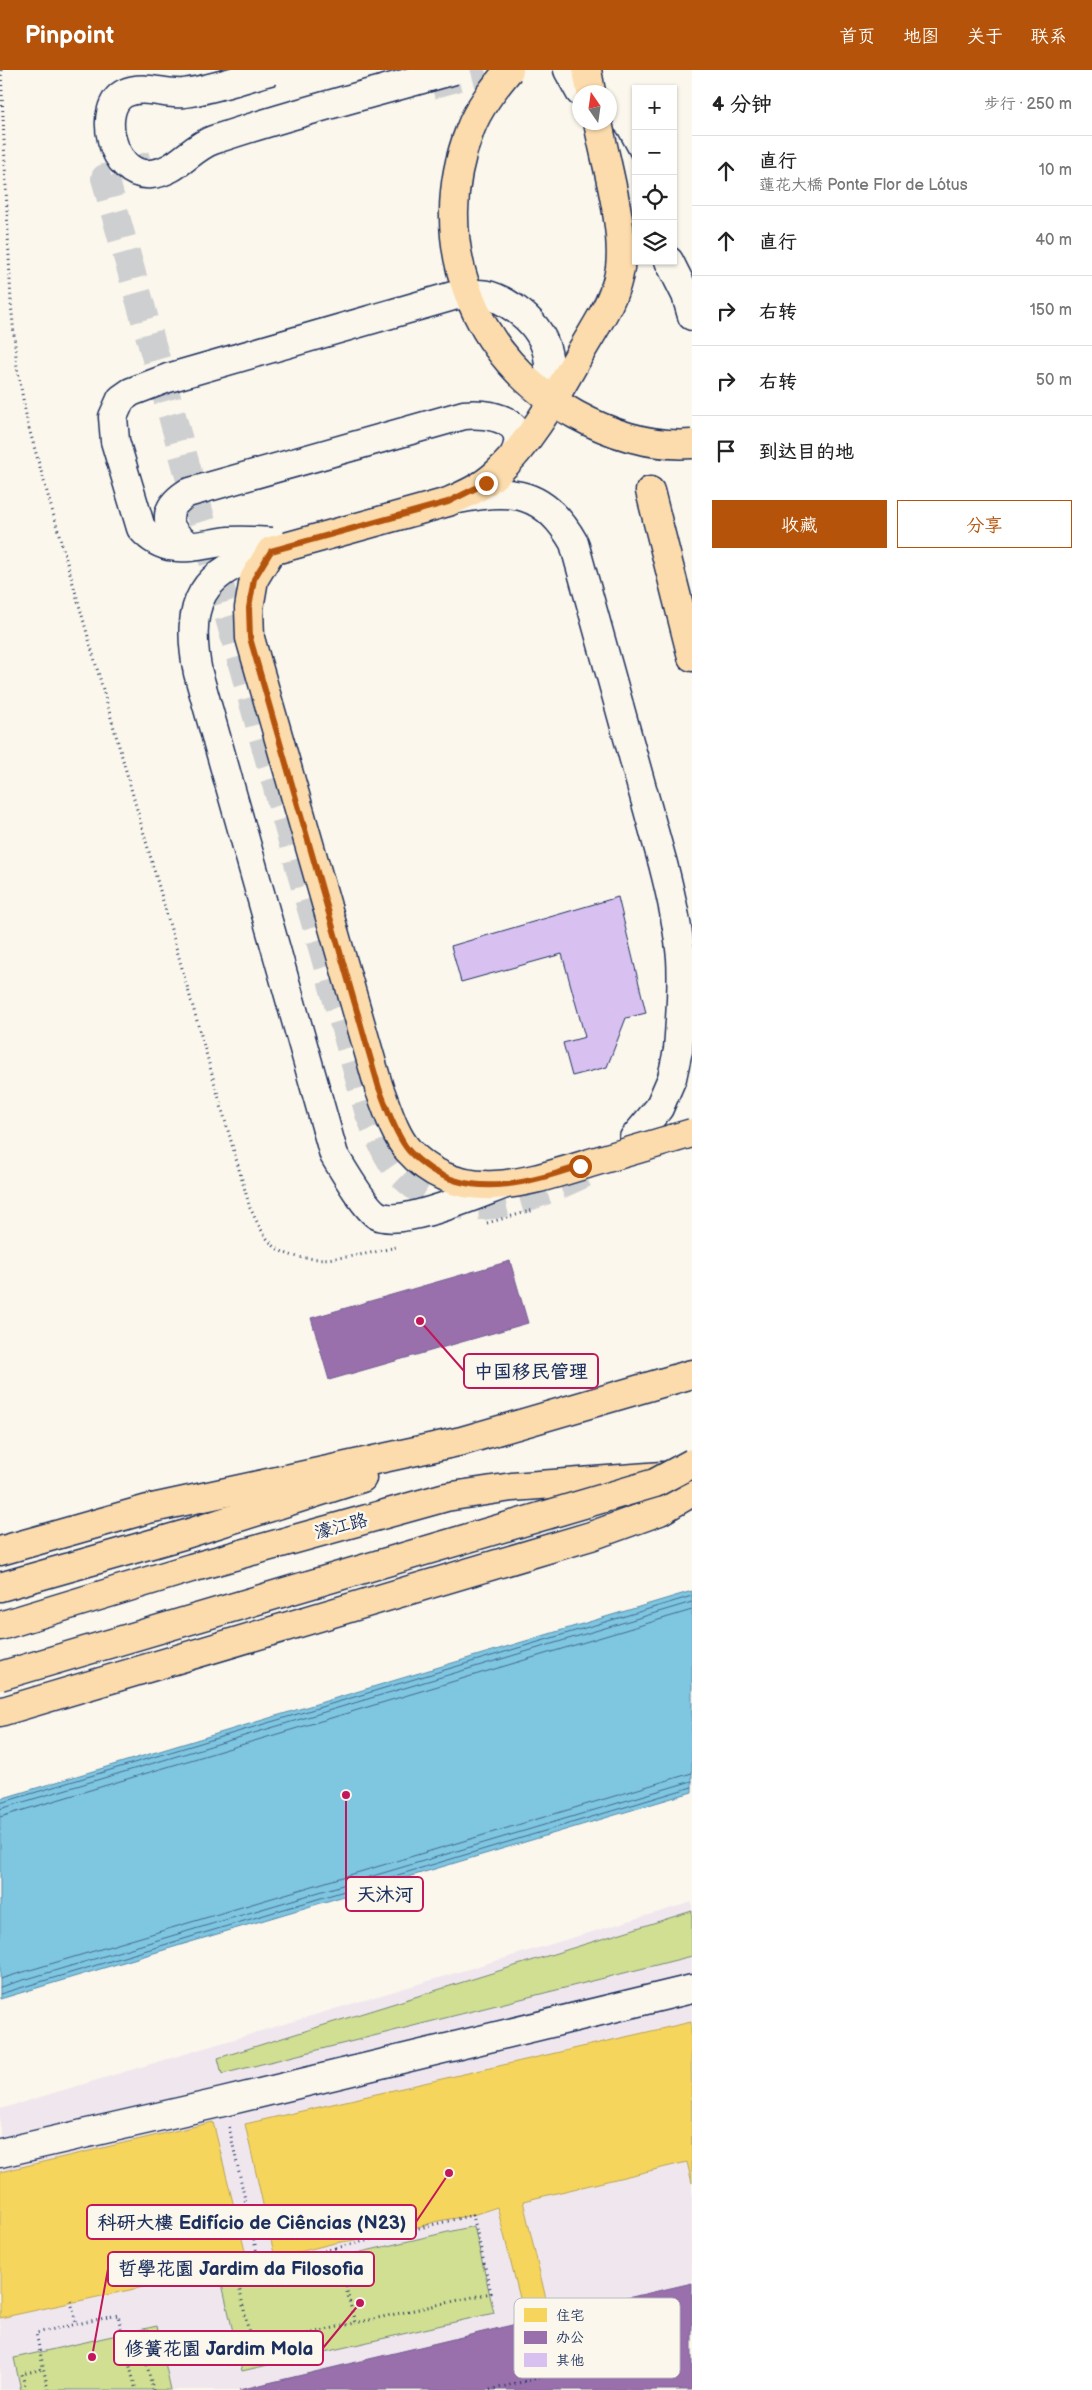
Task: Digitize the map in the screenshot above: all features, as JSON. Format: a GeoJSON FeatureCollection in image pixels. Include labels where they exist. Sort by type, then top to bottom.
{"type":"FeatureCollection","features":[{"type":"Feature","properties":{"kind":"main road"},"geometry":{"type":"LineString","coordinates":[[509,70],[488,95],[470,130],[454,192],[453,227],[458,263],[476,314],[498,348],[525,379],[550,402],[587,422],[622,436],[655,442],[692,444]]}},
{"type":"Feature","properties":{"kind":"main road"},"geometry":{"type":"LineString","coordinates":[[587,70],[590,85]]}},
{"type":"Feature","properties":{"kind":"main road"},"geometry":{"type":"LineString","coordinates":[[599,130],[621,245],[620,268],[615,289],[606,309],[547,411],[514,455],[486,483],[448,502],[271,551],[254,579],[249,608],[250,638],[379,1088],[407,1149],[439,1174],[467,1184],[483,1186],[503,1185],[547,1177],[692,1133]]}},
{"type":"Feature","properties":{"kind":"main road"},"geometry":{"type":"LineString","coordinates":[[650,491],[692,657]]}},
{"type":"Feature","properties":{"kind":"main road"},"geometry":{"type":"LineString","coordinates":[[0,1551],[148,1509],[462,1441],[692,1374]]}},
{"type":"Feature","properties":{"kind":"main road"},"geometry":{"type":"LineString","coordinates":[[0,1587],[183,1535],[358,1480],[462,1441]]}},
{"type":"Feature","properties":{"kind":"main road"},"geometry":{"type":"LineString","coordinates":[[0,1676],[655,1483],[692,1463]]}},
{"type":"Feature","properties":{"kind":"main road","name":"濠江路"},"geometry":{"type":"LineString","coordinates":[[0,1626],[191,1568],[446,1497],[512,1487],[692,1474]]}},
{"type":"Feature","properties":{"kind":"main road"},"geometry":{"type":"LineString","coordinates":[[0,1712],[590,1536],[660,1512],[692,1492]]}},
{"type":"Feature","properties":{"kind":"street"},"geometry":{"type":"LineString","coordinates":[[273,70],[197,91],[182,93],[143,88],[124,93],[114,104],[109,122],[118,157],[125,166],[139,174],[152,174],[169,170],[210,141],[454,70]]}},
{"type":"Feature","properties":{"kind":"street"},"geometry":{"type":"LineString","coordinates":[[568,70],[576,85]]}},
{"type":"Feature","properties":{"kind":"street"},"geometry":{"type":"LineString","coordinates":[[601,130],[632,190]]}},
{"type":"Feature","properties":{"kind":"street"},"geometry":{"type":"LineString","coordinates":[[671,265],[686,295],[692,316]]}},
{"type":"Feature","properties":{"kind":"street"},"geometry":{"type":"LineString","coordinates":[[296,543],[245,541],[191,547],[164,546],[155,542],[141,528],[115,441],[113,417],[121,399],[145,385],[443,299],[477,292],[499,297],[529,318],[540,333],[547,350],[550,372],[547,411]]}},
{"type":"Feature","properties":{"kind":"street"},"geometry":{"type":"LineString","coordinates":[[191,547],[173,532],[168,520],[171,508],[178,499],[187,493],[454,417],[479,413],[494,415],[503,419],[511,426],[517,436],[519,446],[514,455]]}},
{"type":"Feature","properties":{"kind":"street"},"geometry":{"type":"LineString","coordinates":[[448,502],[486,493],[502,492],[532,498],[550,511],[564,525],[574,543],[676,915],[681,966],[678,1050],[672,1078],[660,1108],[634,1138]]}},
{"type":"Feature","properties":{"kind":"street"},"geometry":{"type":"LineString","coordinates":[[271,551],[242,559],[222,571],[208,584],[199,600],[194,625],[193,647],[203,692],[334,1155],[377,1215],[396,1217],[415,1215],[503,1185]]}},
{"type":"Feature","properties":{"kind":"street"},"geometry":{"type":"LineString","coordinates":[[0,2153],[223,2102],[692,1989]]}},
{"type":"Feature","properties":{"kind":"path"},"geometry":{"type":"LineString","coordinates":[[0,70],[11,302],[17,368],[35,456],[250,1208],[261,1230],[275,1247],[291,1256],[315,1259],[370,1253],[406,1245]]}},
{"type":"Feature","properties":{"kind":"path"},"geometry":{"type":"LineString","coordinates":[[479,1226],[535,1209]]}},
{"type":"Feature","properties":{"kind":"path"},"geometry":{"type":"LineString","coordinates":[[223,2102],[260,2267]]}},
{"type":"Feature","properties":{"kind":"path"},"geometry":{"type":"LineString","coordinates":[[473,2215],[491,2293],[252,2347],[236,2273],[260,2267],[473,2215]]}},
{"type":"Feature","properties":{"kind":"path"},"geometry":{"type":"LineString","coordinates":[[336,2248],[355,2323]]}},
{"type":"Feature","properties":{"kind":"path"},"geometry":{"type":"LineString","coordinates":[[71,2301],[76,2324]]}},
{"type":"Feature","properties":{"kind":"path"},"geometry":{"type":"LineString","coordinates":[[48,2390],[36,2333],[118,2315],[136,2390]]}},
{"type":"Feature","properties":{"kind":"path"},"geometry":{"type":"LineString","coordinates":[[146,2360],[250,2335]]}},
{"type":"Feature","properties":{"kind":"path"},"geometry":{"type":"LineString","coordinates":[[126,2352],[143,2348],[153,2390]]}},
{"type":"Feature","properties":{"kind":"path"},"geometry":{"type":"LineString","coordinates":[[26,2390],[22,2374],[44,2369]]}},
{"type":"Feature","properties":{"kind":"path"},"geometry":{"type":"LineString","coordinates":[[490,2390],[538,2378]]}},
{"type":"Feature","properties":{"kind":"shaded area"},"geometry":{"type":"Polygon","coordinates":[[[692,1902],[692,2390],[0,2390],[0,2109],[692,1902]]]}},
{"type":"Feature","properties":{"kind":"green space"},"geometry":{"type":"Polygon","coordinates":[[[692,1911],[692,1956],[222,2074],[218,2058],[692,1911]]]}},
{"type":"Feature","properties":{"kind":"green space"},"geometry":{"type":"Polygon","coordinates":[[[474,2226],[494,2313],[242,2371],[222,2284],[474,2226]]]}},
{"type":"Feature","properties":{"kind":"green space"},"geometry":{"type":"Polygon","coordinates":[[[157,2326],[171,2390],[21,2390],[14,2358],[157,2326]]]}},
{"type":"Feature","properties":{"kind":"water"},"geometry":{"type":"Polygon","coordinates":[[[692,1591],[692,1792],[0,1999],[0,1799],[692,1591]]]}},
{"type":"Feature","properties":{"kind":"building: 住宅"},"geometry":{"type":"Polygon","coordinates":[[[691,2022],[692,2183],[687,2162],[523,2201],[546,2298],[520,2298],[497,2207],[473,2215],[438,2221],[394,2234],[335,2243],[275,2258],[245,2124],[691,2022]]]}},
{"type":"Feature","properties":{"kind":"building: 住宅"},"geometry":{"type":"Polygon","coordinates":[[[213,2122],[248,2263],[0,2318],[0,2172],[213,2122]]]}},
{"type":"Feature","properties":{"kind":"building: 办公"},"geometry":{"type":"Polygon","coordinates":[[[510,1261],[528,1323],[329,1380],[311,1318],[510,1261]]]}},
{"type":"Feature","properties":{"kind":"building: 办公"},"geometry":{"type":"Polygon","coordinates":[[[692,2283],[692,2390],[239,2390],[514,2325],[514,2378],[680,2378],[680,2298],[627,2298],[692,2283]]]}},
{"type":"Feature","properties":{"kind":"building: 其他"},"geometry":{"type":"Polygon","coordinates":[[[618,897],[646,1013],[626,1018],[607,1067],[572,1076],[563,1043],[585,1037],[562,954],[461,982],[451,946],[618,897]]]}},
{"type":"Feature","properties":{"kind":"tunnel"},"geometry":{"type":"LineString","coordinates":[[431,85],[485,70]]}},
{"type":"Feature","properties":{"kind":"tunnel"},"geometry":{"type":"LineString","coordinates":[[152,165],[105,178],[369,1114],[384,1148],[398,1171],[425,1193],[447,1203],[470,1206],[494,1205],[541,1192],[586,1173]]}},
{"type":"Feature","properties":{"kind":"place","name":"中国移民管理"},"geometry":{"type":"Point","coordinates":[420,1321]}},
{"type":"Feature","properties":{"kind":"place","name":"天沐河"},"geometry":{"type":"Point","coordinates":[346,1795]}},
{"type":"Feature","properties":{"kind":"place","name":"科研大樓 Edifício de Ciências (N23)"},"geometry":{"type":"Point","coordinates":[449,2173]}},
{"type":"Feature","properties":{"kind":"place","name":"修簧花園 Jardim Mola"},"geometry":{"type":"Point","coordinates":[360,2303]}},
{"type":"Feature","properties":{"kind":"place","name":"哲學花園 Jardim da Filosofia"},"geometry":{"type":"Point","coordinates":[92,2357]}},
{"type":"Feature","properties":{"kind":"route"},"geometry":{"type":"LineString","coordinates":[[486,483],[448,502],[271,551],[254,579],[249,608],[250,638],[379,1088],[390,1116],[407,1149],[439,1174],[467,1184],[483,1186],[503,1185],[547,1177],[580,1166]]}}]}
